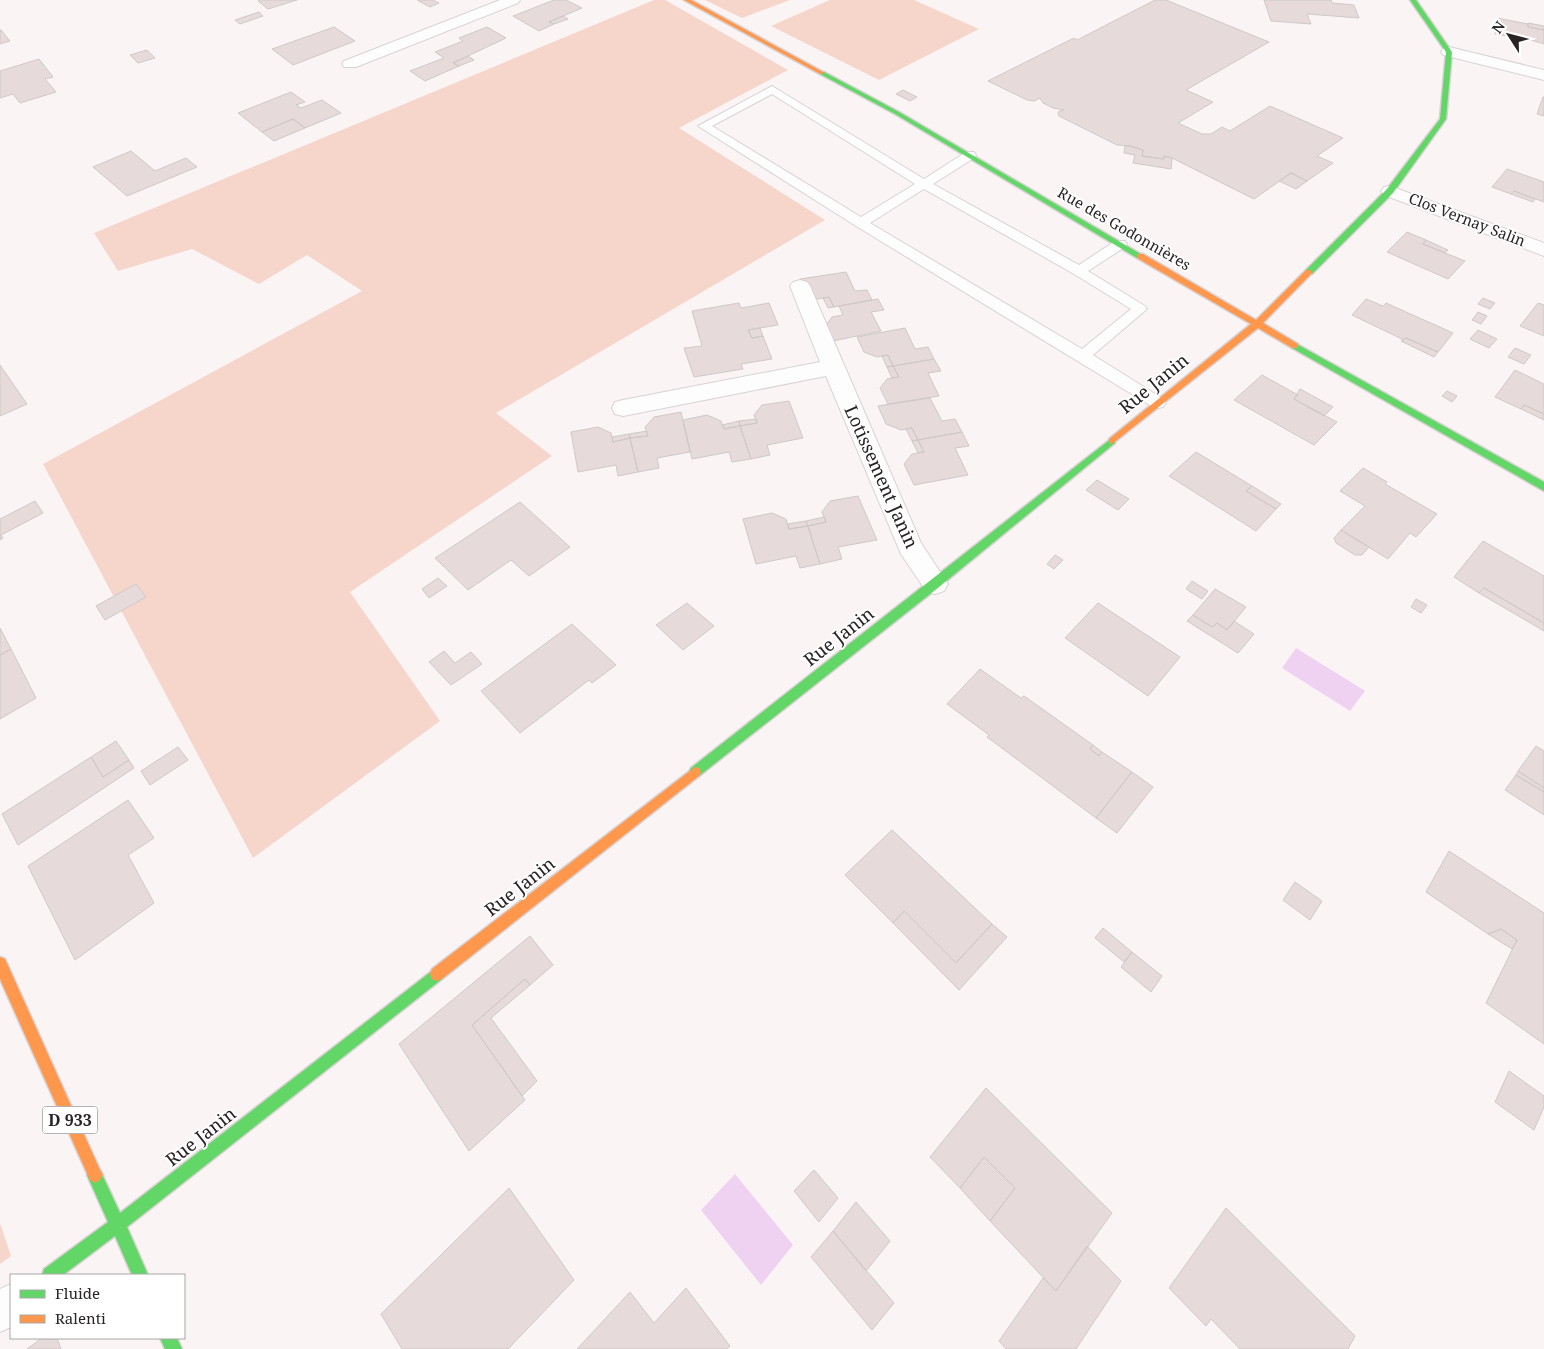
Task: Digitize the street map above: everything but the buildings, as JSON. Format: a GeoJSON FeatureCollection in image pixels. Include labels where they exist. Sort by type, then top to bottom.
{"type":"FeatureCollection","features":[{"type":"Feature","properties":{"kind":"street"},"geometry":{"type":"LineString","coordinates":[[350,64],[513,0]]}},
{"type":"Feature","properties":{"kind":"street","name":"Rue des Godonnières"},"geometry":{"type":"LineString","coordinates":[[687,0],[897,113],[1257,324],[1544,487]]}},
{"type":"Feature","properties":{"kind":"street"},"geometry":{"type":"LineString","coordinates":[[1413,0],[1449,52],[1544,75]]}},
{"type":"Feature","properties":{"kind":"street","name":"Rue Janin"},"geometry":{"type":"LineString","coordinates":[[51,1274],[117,1225],[935,584],[1257,324],[1390,191],[1443,120],[1449,52]]}},
{"type":"Feature","properties":{"kind":"street","name":"Clos Vernay Salin"},"geometry":{"type":"LineString","coordinates":[[1390,191],[1544,250]]}},
{"type":"Feature","properties":{"kind":"street","name":"Lotissement Janin"},"geometry":{"type":"LineString","coordinates":[[800,286],[910,548],[935,584]]}},
{"type":"Feature","properties":{"kind":"street"},"geometry":{"type":"LineString","coordinates":[[623,408],[833,367]]}},
{"type":"Feature","properties":{"kind":"street","name":"D 933"},"geometry":{"type":"LineString","coordinates":[[0,964],[140,1274]]}},
{"type":"Feature","properties":{"kind":"lane"},"geometry":{"type":"LineString","coordinates":[[1083,356],[1140,309],[1079,271],[924,184],[772,89],[704,126],[1083,356],[1158,404]]}},
{"type":"Feature","properties":{"kind":"lane"},"geometry":{"type":"LineString","coordinates":[[861,223],[970,156]]}},
{"type":"Feature","properties":{"kind":"lane"},"geometry":{"type":"LineString","coordinates":[[1079,271],[1120,244]]}},
{"type":"Feature","properties":{"kind":"shaded area"},"geometry":{"type":"Polygon","coordinates":[[[654,0],[665,0],[788,70],[679,128],[825,220],[496,413],[552,456],[350,592],[440,721],[253,858],[43,464],[362,291],[307,255],[259,284],[192,249],[118,271],[94,233],[654,0]]]}},
{"type":"Feature","properties":{"kind":"shaded area"},"geometry":{"type":"Polygon","coordinates":[[[705,0],[790,0],[742,18],[705,0]]]}},
{"type":"Feature","properties":{"kind":"shaded area"},"geometry":{"type":"Polygon","coordinates":[[[830,0],[914,0],[979,29],[879,80],[771,26],[830,0]]]}},
{"type":"Feature","properties":{"kind":"shaded area"},"geometry":{"type":"Polygon","coordinates":[[[1296,648],[1365,691],[1350,711],[1282,668],[1296,648]]]}},
{"type":"Feature","properties":{"kind":"shaded area"},"geometry":{"type":"Polygon","coordinates":[[[735,1174],[793,1245],[761,1285],[701,1210],[735,1174]]]}},
{"type":"Feature","properties":{"kind":"shaded area"},"geometry":{"type":"Polygon","coordinates":[[[0,1223],[11,1256],[0,1264],[0,1223]]]}},
{"type":"Feature","properties":{"kind":"traffic: fast"},"geometry":{"type":"LineString","coordinates":[[1309,272],[1390,191],[1443,119],[1449,52],[1413,0]]}},
{"type":"Feature","properties":{"kind":"traffic: fast"},"geometry":{"type":"LineString","coordinates":[[822,73],[897,113],[1140,256]]}},
{"type":"Feature","properties":{"kind":"traffic: fast"},"geometry":{"type":"LineString","coordinates":[[1295,346],[1544,487]]}},
{"type":"Feature","properties":{"kind":"traffic: fast"},"geometry":{"type":"LineString","coordinates":[[695,772],[935,584],[1112,441]]}},
{"type":"Feature","properties":{"kind":"traffic: fast"},"geometry":{"type":"LineString","coordinates":[[51,1274],[117,1225],[437,974]]}},
{"type":"Feature","properties":{"kind":"traffic: fast"},"geometry":{"type":"LineString","coordinates":[[95,1175],[140,1274]]}},
{"type":"Feature","properties":{"kind":"traffic: fast"},"geometry":{"type":"LineString","coordinates":[[169,1339],[174,1349]]}},
{"type":"Feature","properties":{"kind":"traffic: slow"},"geometry":{"type":"LineString","coordinates":[[687,0],[822,73]]}},
{"type":"Feature","properties":{"kind":"traffic: slow"},"geometry":{"type":"LineString","coordinates":[[1140,256],[1295,346]]}},
{"type":"Feature","properties":{"kind":"traffic: slow"},"geometry":{"type":"LineString","coordinates":[[1112,441],[1257,324],[1309,272]]}},
{"type":"Feature","properties":{"kind":"traffic: slow"},"geometry":{"type":"LineString","coordinates":[[437,974],[695,772]]}},
{"type":"Feature","properties":{"kind":"traffic: slow"},"geometry":{"type":"LineString","coordinates":[[0,964],[95,1175]]}}]}
